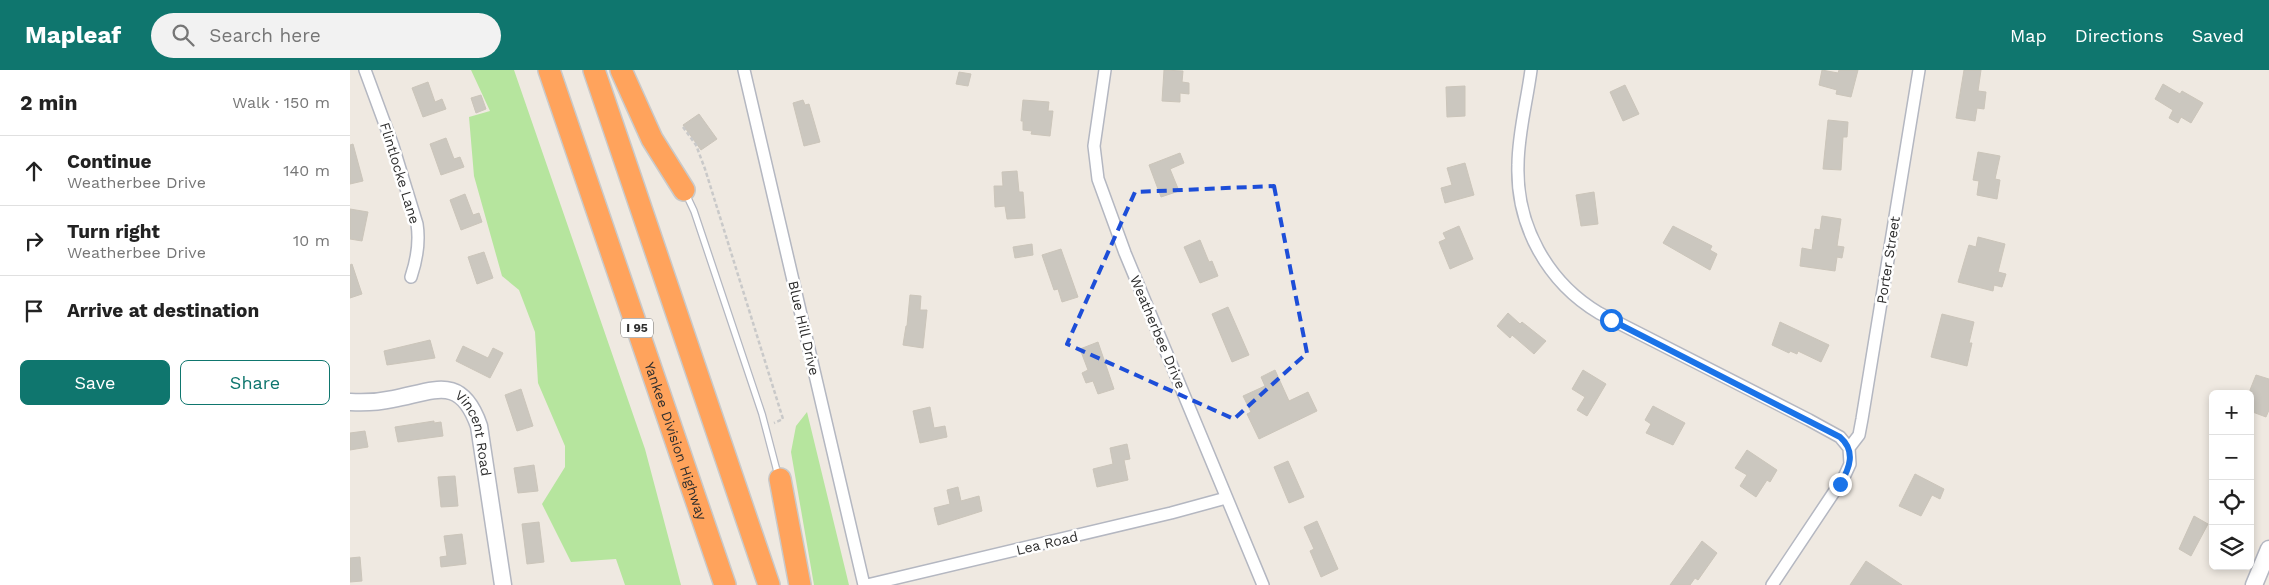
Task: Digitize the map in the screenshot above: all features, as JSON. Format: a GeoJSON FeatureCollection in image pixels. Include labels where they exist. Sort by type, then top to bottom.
{"type":"FeatureCollection","features":[{"type":"Feature","properties":{"kind":"highway","name":"Yankee Division Highway"},"geometry":{"type":"LineString","coordinates":[[549,70],[725,585]]}},
{"type":"Feature","properties":{"kind":"highway"},"geometry":{"type":"LineString","coordinates":[[594,70],[769,585]]}},
{"type":"Feature","properties":{"kind":"highway"},"geometry":{"type":"LineString","coordinates":[[621,70],[652,139],[684,190]]}},
{"type":"Feature","properties":{"kind":"highway"},"geometry":{"type":"LineString","coordinates":[[780,480],[800,585]]}},
{"type":"Feature","properties":{"kind":"street","name":"Flintlocke Lane"},"geometry":{"type":"LineString","coordinates":[[366,70],[393,146],[417,224],[419,236],[417,257],[411,277]]}},
{"type":"Feature","properties":{"kind":"street","name":"Blue Hill Drive"},"geometry":{"type":"LineString","coordinates":[[744,70],[865,585]]}},
{"type":"Feature","properties":{"kind":"street","name":"Weatherbee Drive"},"geometry":{"type":"LineString","coordinates":[[1104,70],[1094,146],[1098,179],[1124,253],[1263,585]]}},
{"type":"Feature","properties":{"kind":"street"},"geometry":{"type":"LineString","coordinates":[[1531,70],[1518,164],[1519,195],[1530,235],[1551,270],[1574,295],[1599,314],[1809,420],[1840,437],[1849,448],[1850,464],[1844,477],[1772,585]]}},
{"type":"Feature","properties":{"kind":"street","name":"Porter Street"},"geometry":{"type":"LineString","coordinates":[[1849,448],[1859,435],[1862,419],[1919,70]]}},
{"type":"Feature","properties":{"kind":"street","name":"Vincent Road"},"geometry":{"type":"LineString","coordinates":[[350,402],[368,403],[440,389],[464,397],[473,408],[479,426],[503,585]]}},
{"type":"Feature","properties":{"kind":"street","name":"Lea Road"},"geometry":{"type":"LineString","coordinates":[[865,585],[1171,513],[1226,498]]}},
{"type":"Feature","properties":{"kind":"street"},"geometry":{"type":"LineString","coordinates":[[2254,585],[2269,549]]}},
{"type":"Feature","properties":{"kind":"lane"},"geometry":{"type":"LineString","coordinates":[[684,190],[694,211],[766,427],[780,480]]}},
{"type":"Feature","properties":{"kind":"path"},"geometry":{"type":"LineString","coordinates":[[683,127],[696,145],[705,169],[783,419],[766,427]]}},
{"type":"Feature","properties":{"kind":"highlighted area"},"geometry":{"type":"Polygon","coordinates":[[[1274,186],[1307,353],[1234,419],[1067,344],[1135,192],[1274,186]]]}},
{"type":"Feature","properties":{"kind":"green space"},"geometry":{"type":"Polygon","coordinates":[[[471,70],[514,70],[645,449],[681,585],[625,585],[616,559],[571,562],[542,504],[565,467],[565,446],[538,383],[535,332],[519,290],[502,276],[474,176],[469,117],[490,111],[471,70]]]}},
{"type":"Feature","properties":{"kind":"green space"},"geometry":{"type":"Polygon","coordinates":[[[807,412],[849,585],[814,585],[791,452],[796,426],[807,412]]]}},
{"type":"Feature","properties":{"kind":"building"},"geometry":{"type":"Polygon","coordinates":[[[1164,70],[1183,71],[1182,82],[1189,83],[1189,94],[1180,93],[1180,102],[1162,101],[1164,70]]]}},
{"type":"Feature","properties":{"kind":"building"},"geometry":{"type":"Polygon","coordinates":[[[1822,70],[1838,73],[1839,70],[1858,70],[1851,97],[1836,94],[1837,90],[1819,85],[1822,70]]]}},
{"type":"Feature","properties":{"kind":"building"},"geometry":{"type":"Polygon","coordinates":[[[1964,70],[1981,70],[1978,91],[1986,92],[1984,109],[1977,108],[1975,121],[1956,118],[1964,70]]]}},
{"type":"Feature","properties":{"kind":"building"},"geometry":{"type":"Polygon","coordinates":[[[959,72],[971,74],[968,86],[956,84],[959,72]]]}},
{"type":"Feature","properties":{"kind":"building"},"geometry":{"type":"Polygon","coordinates":[[[428,82],[435,102],[442,99],[446,109],[423,117],[412,88],[428,82]]]}},
{"type":"Feature","properties":{"kind":"building"},"geometry":{"type":"Polygon","coordinates":[[[2163,84],[2180,94],[2182,91],[2203,103],[2191,123],[2181,117],[2178,123],[2169,118],[2173,110],[2155,99],[2163,84]]]}},
{"type":"Feature","properties":{"kind":"building"},"geometry":{"type":"Polygon","coordinates":[[[1625,85],[1639,114],[1623,121],[1610,92],[1625,85]]]}},
{"type":"Feature","properties":{"kind":"building"},"geometry":{"type":"Polygon","coordinates":[[[1465,86],[1465,116],[1447,117],[1446,87],[1465,86]]]}},
{"type":"Feature","properties":{"kind":"building"},"geometry":{"type":"Polygon","coordinates":[[[481,95],[486,109],[476,113],[471,98],[481,95]]]}},
{"type":"Feature","properties":{"kind":"building"},"geometry":{"type":"Polygon","coordinates":[[[803,100],[805,105],[809,104],[820,142],[804,146],[793,103],[803,100]]]}},
{"type":"Feature","properties":{"kind":"building"},"geometry":{"type":"Polygon","coordinates":[[[1023,100],[1049,102],[1048,111],[1053,111],[1050,136],[1031,134],[1032,131],[1023,130],[1023,121],[1021,121],[1023,100]]]}},
{"type":"Feature","properties":{"kind":"building"},"geometry":{"type":"Polygon","coordinates":[[[699,114],[717,139],[701,150],[683,125],[699,114]]]}},
{"type":"Feature","properties":{"kind":"building"},"geometry":{"type":"Polygon","coordinates":[[[1828,120],[1848,122],[1847,137],[1843,137],[1841,170],[1823,169],[1828,120]]]}},
{"type":"Feature","properties":{"kind":"building"},"geometry":{"type":"Polygon","coordinates":[[[446,138],[454,159],[460,157],[464,167],[441,175],[430,144],[446,138]]]}},
{"type":"Feature","properties":{"kind":"building"},"geometry":{"type":"Polygon","coordinates":[[[353,144],[363,181],[350,184],[350,145],[353,144]]]}},
{"type":"Feature","properties":{"kind":"building"},"geometry":{"type":"Polygon","coordinates":[[[1978,152],[2000,156],[1995,179],[2000,180],[1997,199],[1977,195],[1979,181],[1973,180],[1978,152]]]}},
{"type":"Feature","properties":{"kind":"building"},"geometry":{"type":"Polygon","coordinates":[[[1180,153],[1184,163],[1170,169],[1179,191],[1161,197],[1149,165],[1180,153]]]}},
{"type":"Feature","properties":{"kind":"building"},"geometry":{"type":"Polygon","coordinates":[[[1465,163],[1474,195],[1445,203],[1441,188],[1452,185],[1447,168],[1465,163]]]}},
{"type":"Feature","properties":{"kind":"building"},"geometry":{"type":"Polygon","coordinates":[[[1017,171],[1019,192],[1023,192],[1025,218],[1007,219],[1005,206],[995,207],[994,186],[1003,186],[1002,172],[1017,171]]]}},
{"type":"Feature","properties":{"kind":"building"},"geometry":{"type":"Polygon","coordinates":[[[1594,192],[1598,224],[1581,226],[1576,195],[1594,192]]]}},
{"type":"Feature","properties":{"kind":"building"},"geometry":{"type":"Polygon","coordinates":[[[465,194],[473,215],[479,213],[482,222],[461,230],[450,200],[465,194]]]}},
{"type":"Feature","properties":{"kind":"building"},"geometry":{"type":"Polygon","coordinates":[[[350,209],[368,212],[362,241],[350,239],[350,209]]]}},
{"type":"Feature","properties":{"kind":"building"},"geometry":{"type":"Polygon","coordinates":[[[1822,216],[1841,219],[1837,246],[1844,247],[1842,258],[1837,257],[1835,271],[1800,266],[1802,248],[1812,250],[1815,229],[1820,230],[1822,216]]]}},
{"type":"Feature","properties":{"kind":"building"},"geometry":{"type":"Polygon","coordinates":[[[1459,226],[1473,259],[1450,269],[1439,242],[1446,239],[1443,233],[1459,226]]]}},
{"type":"Feature","properties":{"kind":"building"},"geometry":{"type":"Polygon","coordinates":[[[1673,226],[1712,246],[1710,250],[1717,254],[1710,270],[1663,243],[1673,226]]]}},
{"type":"Feature","properties":{"kind":"building"},"geometry":{"type":"Polygon","coordinates":[[[1978,237],[2005,244],[1998,272],[2006,274],[2002,287],[1994,285],[1993,291],[1958,282],[1969,245],[1976,247],[1978,237]]]}},
{"type":"Feature","properties":{"kind":"building"},"geometry":{"type":"Polygon","coordinates":[[[1200,240],[1209,262],[1212,261],[1218,276],[1200,283],[1184,247],[1200,240]]]}},
{"type":"Feature","properties":{"kind":"building"},"geometry":{"type":"Polygon","coordinates":[[[1032,244],[1033,255],[1015,258],[1013,247],[1032,244]]]}},
{"type":"Feature","properties":{"kind":"building"},"geometry":{"type":"Polygon","coordinates":[[[1061,249],[1078,297],[1062,302],[1058,289],[1054,290],[1042,255],[1061,249]]]}},
{"type":"Feature","properties":{"kind":"building"},"geometry":{"type":"Polygon","coordinates":[[[484,252],[493,278],[477,284],[468,257],[484,252]]]}},
{"type":"Feature","properties":{"kind":"building"},"geometry":{"type":"Polygon","coordinates":[[[352,264],[362,294],[350,298],[350,265],[352,264]]]}},
{"type":"Feature","properties":{"kind":"building"},"geometry":{"type":"Polygon","coordinates":[[[910,295],[921,296],[920,310],[927,310],[923,348],[903,345],[910,295]]]}},
{"type":"Feature","properties":{"kind":"building"},"geometry":{"type":"Polygon","coordinates":[[[1228,307],[1249,355],[1232,362],[1212,314],[1228,307]]]}},
{"type":"Feature","properties":{"kind":"building"},"geometry":{"type":"Polygon","coordinates":[[[1508,313],[1520,324],[1522,322],[1546,341],[1534,354],[1512,335],[1510,338],[1497,326],[1508,313]]]}},
{"type":"Feature","properties":{"kind":"building"},"geometry":{"type":"Polygon","coordinates":[[[1942,314],[1974,322],[1969,343],[1972,343],[1967,366],[1931,357],[1942,314]]]}},
{"type":"Feature","properties":{"kind":"building"},"geometry":{"type":"Polygon","coordinates":[[[1780,322],[1829,345],[1821,362],[1798,351],[1797,354],[1790,351],[1789,353],[1772,345],[1780,322]]]}},
{"type":"Feature","properties":{"kind":"building"},"geometry":{"type":"Polygon","coordinates":[[[430,340],[435,358],[387,365],[384,351],[430,340]]]}},
{"type":"Feature","properties":{"kind":"building"},"geometry":{"type":"Polygon","coordinates":[[[1098,342],[1114,389],[1098,394],[1093,381],[1086,383],[1082,373],[1088,370],[1080,349],[1098,342]]]}},
{"type":"Feature","properties":{"kind":"building"},"geometry":{"type":"Polygon","coordinates":[[[463,346],[488,358],[493,348],[503,353],[490,378],[456,361],[463,346]]]}},
{"type":"Feature","properties":{"kind":"building"},"geometry":{"type":"Polygon","coordinates":[[[1275,370],[1289,401],[1308,392],[1317,411],[1259,439],[1247,414],[1251,412],[1243,396],[1265,386],[1261,377],[1275,370]]]}},
{"type":"Feature","properties":{"kind":"building"},"geometry":{"type":"Polygon","coordinates":[[[1583,370],[1606,384],[1587,416],[1577,410],[1585,397],[1572,389],[1583,370]]]}},
{"type":"Feature","properties":{"kind":"building"},"geometry":{"type":"Polygon","coordinates":[[[2256,375],[2269,379],[2269,410],[2266,417],[2254,412],[2254,390],[2250,390],[2256,375]]]}},
{"type":"Feature","properties":{"kind":"building"},"geometry":{"type":"Polygon","coordinates":[[[521,389],[533,426],[517,431],[505,395],[521,389]]]}},
{"type":"Feature","properties":{"kind":"building"},"geometry":{"type":"Polygon","coordinates":[[[1653,406],[1685,423],[1673,445],[1646,433],[1651,424],[1645,420],[1653,406]]]}},
{"type":"Feature","properties":{"kind":"building"},"geometry":{"type":"Polygon","coordinates":[[[930,407],[934,428],[945,426],[947,437],[920,443],[913,411],[930,407]]]}},
{"type":"Feature","properties":{"kind":"building"},"geometry":{"type":"Polygon","coordinates":[[[434,421],[434,423],[441,422],[443,436],[398,442],[395,427],[434,421]]]}},
{"type":"Feature","properties":{"kind":"building"},"geometry":{"type":"Polygon","coordinates":[[[365,431],[368,447],[350,450],[350,433],[365,431]]]}},
{"type":"Feature","properties":{"kind":"building"},"geometry":{"type":"Polygon","coordinates":[[[1127,444],[1130,459],[1124,460],[1128,480],[1097,487],[1093,469],[1113,464],[1110,448],[1127,444]]]}},
{"type":"Feature","properties":{"kind":"building"},"geometry":{"type":"Polygon","coordinates":[[[1747,450],[1777,470],[1770,482],[1767,480],[1756,497],[1740,486],[1747,475],[1735,468],[1747,450]]]}},
{"type":"Feature","properties":{"kind":"building"},"geometry":{"type":"Polygon","coordinates":[[[1288,461],[1304,497],[1289,503],[1274,467],[1288,461]]]}},
{"type":"Feature","properties":{"kind":"building"},"geometry":{"type":"Polygon","coordinates":[[[534,465],[538,491],[518,493],[514,468],[534,465]]]}},
{"type":"Feature","properties":{"kind":"building"},"geometry":{"type":"Polygon","coordinates":[[[1915,474],[1944,489],[1940,499],[1932,495],[1921,516],[1899,506],[1915,474]]]}},
{"type":"Feature","properties":{"kind":"building"},"geometry":{"type":"Polygon","coordinates":[[[455,476],[458,506],[441,507],[438,477],[455,476]]]}},
{"type":"Feature","properties":{"kind":"building"},"geometry":{"type":"Polygon","coordinates":[[[958,487],[961,501],[979,496],[982,511],[938,525],[934,508],[950,504],[947,490],[958,487]]]}},
{"type":"Feature","properties":{"kind":"building"},"geometry":{"type":"Polygon","coordinates":[[[2194,516],[2208,524],[2191,556],[2179,549],[2194,516]]]}},
{"type":"Feature","properties":{"kind":"building"},"geometry":{"type":"Polygon","coordinates":[[[1317,521],[1338,569],[1321,577],[1310,551],[1314,549],[1304,527],[1317,521]]]}},
{"type":"Feature","properties":{"kind":"building"},"geometry":{"type":"Polygon","coordinates":[[[539,522],[544,562],[527,564],[522,524],[539,522]]]}},
{"type":"Feature","properties":{"kind":"building"},"geometry":{"type":"Polygon","coordinates":[[[462,534],[466,564],[441,567],[440,557],[447,556],[444,536],[462,534]]]}},
{"type":"Feature","properties":{"kind":"building"},"geometry":{"type":"Polygon","coordinates":[[[1702,541],[1717,553],[1698,580],[1695,578],[1690,585],[1670,585],[1702,541]]]}},
{"type":"Feature","properties":{"kind":"building"},"geometry":{"type":"Polygon","coordinates":[[[360,557],[362,581],[350,582],[350,558],[360,557]]]}},
{"type":"Feature","properties":{"kind":"building"},"geometry":{"type":"Polygon","coordinates":[[[1866,561],[1902,585],[1850,585],[1866,561]]]}},
{"type":"Feature","properties":{"kind":"route"},"geometry":{"type":"LineString","coordinates":[[1611,320],[1840,437],[1849,448],[1850,459],[1850,464],[1840,484]]}}]}
